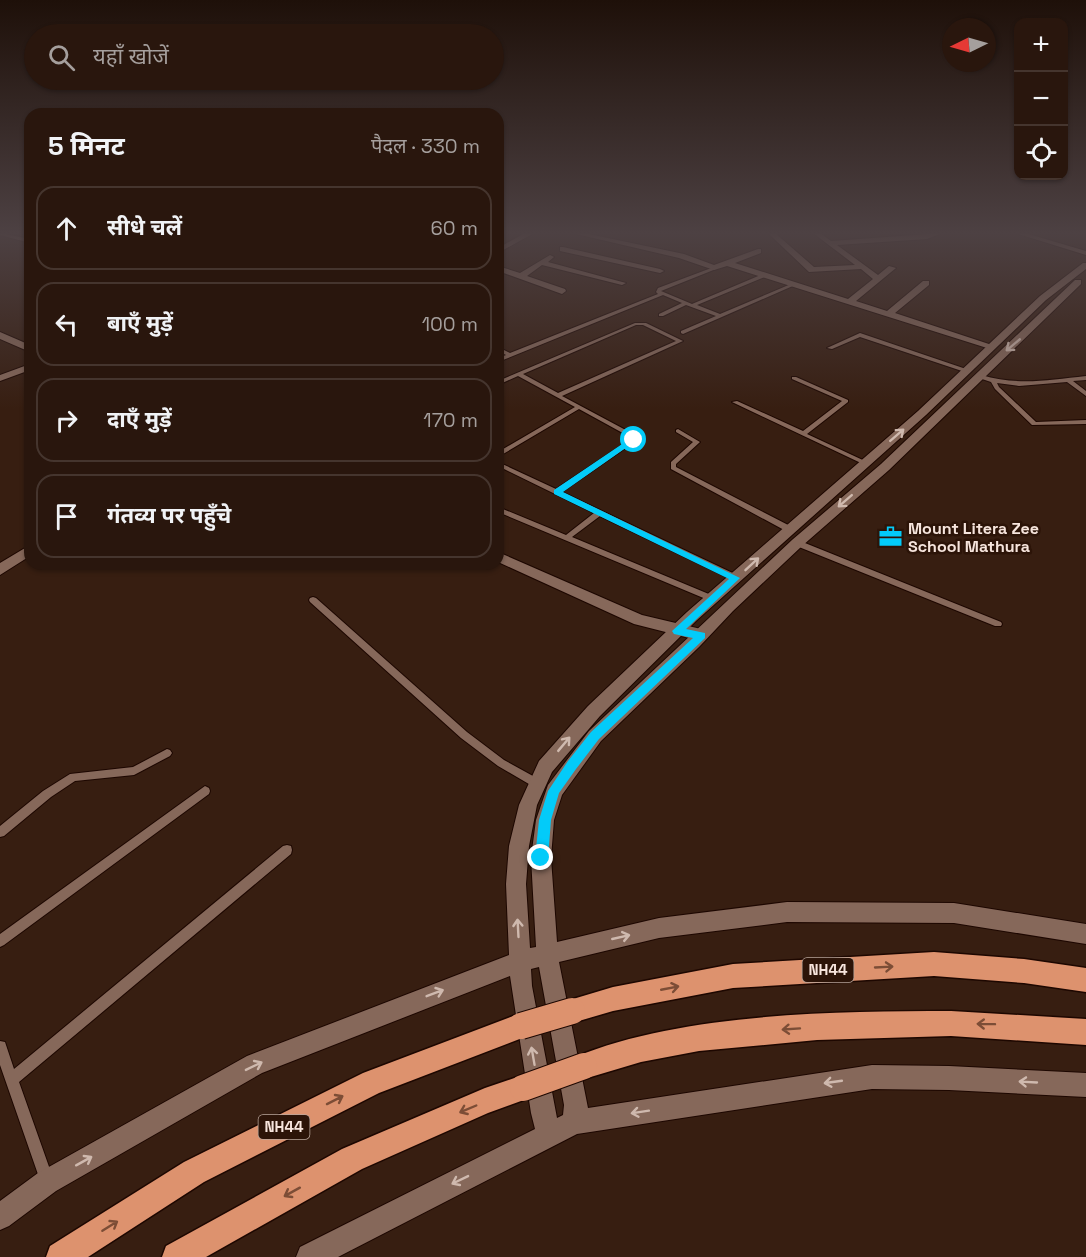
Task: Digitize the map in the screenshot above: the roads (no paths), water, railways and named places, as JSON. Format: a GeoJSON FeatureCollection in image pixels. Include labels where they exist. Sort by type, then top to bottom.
{"type":"FeatureCollection","features":[{"type":"Feature","properties":{"kind":"highway","name":"NH44"},"geometry":{"type":"LineString","coordinates":[[61,1257],[194,1172],[362,1087],[521,1026],[613,999],[734,976],[934,964],[1024,971],[1086,980]]}},
{"type":"Feature","properties":{"kind":"highway"},"geometry":{"type":"LineString","coordinates":[[177,1257],[352,1159],[485,1101],[619,1054],[742,1032],[894,1022],[1024,1025],[1086,1032]]}},
{"type":"Feature","properties":{"kind":"street"},"geometry":{"type":"LineString","coordinates":[[813,292],[990,346]]}},
{"type":"Feature","properties":{"kind":"street"},"geometry":{"type":"LineString","coordinates":[[848,303],[863,292]]}},
{"type":"Feature","properties":{"kind":"street"},"geometry":{"type":"LineString","coordinates":[[887,315],[915,292]]}},
{"type":"Feature","properties":{"kind":"street"},"geometry":{"type":"LineString","coordinates":[[550,1136],[543,1113],[521,986],[516,884],[519,846],[528,805],[545,767],[566,740],[677,631],[916,418],[1050,292]]}},
{"type":"Feature","properties":{"kind":"street"},"geometry":{"type":"LineString","coordinates":[[575,1122],[576,1105],[547,955],[541,858],[545,820],[554,791],[595,736],[728,607],[797,543],[885,467],[981,377],[995,360],[1032,329],[1053,304],[1068,292]]}},
{"type":"Feature","properties":{"kind":"street"},"geometry":{"type":"LineString","coordinates":[[0,335],[24,346]]}},
{"type":"Feature","properties":{"kind":"street"},"geometry":{"type":"LineString","coordinates":[[981,356],[995,360]]}},
{"type":"Feature","properties":{"kind":"street"},"geometry":{"type":"LineString","coordinates":[[0,378],[24,370]]}},
{"type":"Feature","properties":{"kind":"street"},"geometry":{"type":"LineString","coordinates":[[916,418],[930,423]]}},
{"type":"Feature","properties":{"kind":"street"},"geometry":{"type":"LineString","coordinates":[[0,570],[24,554]]}},
{"type":"Feature","properties":{"kind":"street"},"geometry":{"type":"LineString","coordinates":[[504,559],[639,620],[701,635]]}},
{"type":"Feature","properties":{"kind":"street"},"geometry":{"type":"LineString","coordinates":[[0,1217],[47,1182],[255,1064],[520,961],[659,928],[787,912],[954,913],[1086,934]]}},
{"type":"Feature","properties":{"kind":"street"},"geometry":{"type":"LineString","coordinates":[[310,1257],[575,1122],[872,1077],[949,1077],[1086,1085]]}},
{"type":"Feature","properties":{"kind":"lane"},"geometry":{"type":"LineString","coordinates":[[660,292],[720,316]]}},
{"type":"Feature","properties":{"kind":"lane"},"geometry":{"type":"LineString","coordinates":[[693,305],[725,292]]}},
{"type":"Feature","properties":{"kind":"lane"},"geometry":{"type":"LineString","coordinates":[[683,332],[777,292]]}},
{"type":"Feature","properties":{"kind":"lane"},"geometry":{"type":"LineString","coordinates":[[504,358],[662,294]]}},
{"type":"Feature","properties":{"kind":"lane"},"geometry":{"type":"LineString","coordinates":[[661,315],[686,303]]}},
{"type":"Feature","properties":{"kind":"lane"},"geometry":{"type":"LineString","coordinates":[[504,380],[635,324],[644,324],[680,341],[557,396]]}},
{"type":"Feature","properties":{"kind":"lane"},"geometry":{"type":"LineString","coordinates":[[830,348],[860,335],[967,371]]}},
{"type":"Feature","properties":{"kind":"lane"},"geometry":{"type":"LineString","coordinates":[[504,352],[510,355]]}},
{"type":"Feature","properties":{"kind":"lane"},"geometry":{"type":"LineString","coordinates":[[518,374],[577,408],[629,433],[634,440],[557,492]]}},
{"type":"Feature","properties":{"kind":"lane"},"geometry":{"type":"LineString","coordinates":[[981,377],[994,382],[1010,384],[1086,378]]}},
{"type":"Feature","properties":{"kind":"lane"},"geometry":{"type":"LineString","coordinates":[[794,378],[846,401],[803,434]]}},
{"type":"Feature","properties":{"kind":"lane"},"geometry":{"type":"LineString","coordinates":[[1068,380],[1086,394]]}},
{"type":"Feature","properties":{"kind":"lane"},"geometry":{"type":"LineString","coordinates":[[994,382],[1000,391],[1034,424],[1086,422]]}},
{"type":"Feature","properties":{"kind":"lane"},"geometry":{"type":"LineString","coordinates":[[735,402],[865,463]]}},
{"type":"Feature","properties":{"kind":"lane"},"geometry":{"type":"LineString","coordinates":[[504,451],[577,408]]}},
{"type":"Feature","properties":{"kind":"lane"},"geometry":{"type":"LineString","coordinates":[[678,431],[697,442],[673,463],[673,468],[789,529]]}},
{"type":"Feature","properties":{"kind":"lane"},"geometry":{"type":"LineString","coordinates":[[504,467],[736,578]]}},
{"type":"Feature","properties":{"kind":"lane"},"geometry":{"type":"LineString","coordinates":[[504,512],[713,599]]}},
{"type":"Feature","properties":{"kind":"lane"},"geometry":{"type":"LineString","coordinates":[[566,538],[599,513]]}},
{"type":"Feature","properties":{"kind":"lane"},"geometry":{"type":"LineString","coordinates":[[797,543],[998,624]]}},
{"type":"Feature","properties":{"kind":"lane"},"geometry":{"type":"LineString","coordinates":[[313,600],[464,735],[501,763],[538,784]]}},
{"type":"Feature","properties":{"kind":"lane"},"geometry":{"type":"LineString","coordinates":[[0,832],[47,794],[74,777],[134,771],[167,753]]}},
{"type":"Feature","properties":{"kind":"lane"},"geometry":{"type":"LineString","coordinates":[[0,941],[205,790]]}},
{"type":"Feature","properties":{"kind":"lane"},"geometry":{"type":"LineString","coordinates":[[12,1080],[287,850]]}},
{"type":"Feature","properties":{"kind":"lane"},"geometry":{"type":"LineString","coordinates":[[0,1047],[47,1182]]}},
{"type":"Feature","properties":{"kind":"place","name":"Mount Litera Zee School Mathura"},"geometry":{"type":"Point","coordinates":[890,537]}}]}
